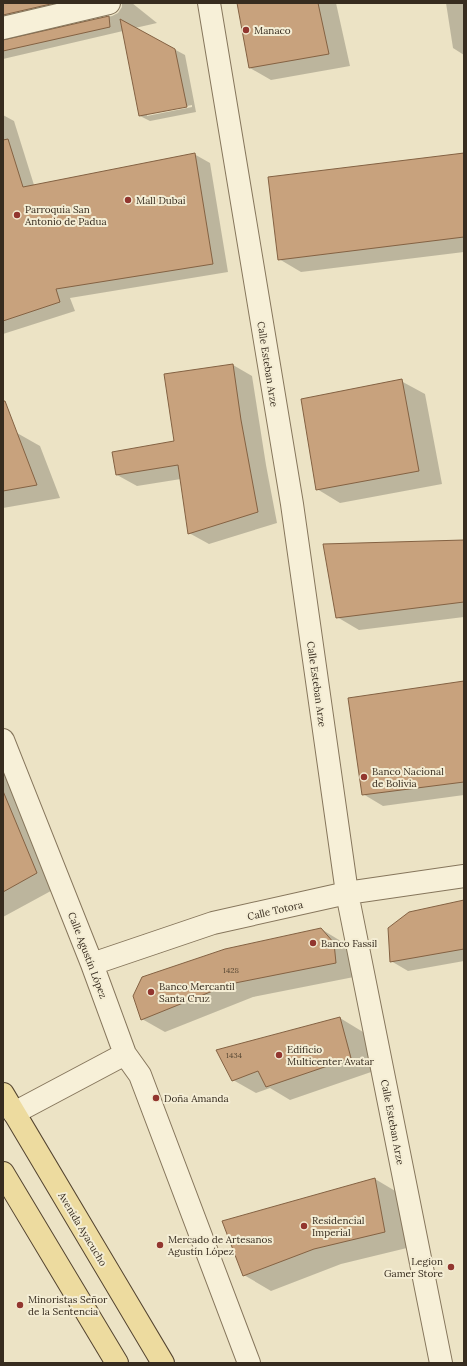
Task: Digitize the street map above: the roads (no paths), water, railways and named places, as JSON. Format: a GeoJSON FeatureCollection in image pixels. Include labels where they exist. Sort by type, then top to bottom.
{"type":"FeatureCollection","features":[{"type":"Feature","properties":{"kind":"main road","name":"Avenida Ayacucho"},"geometry":{"type":"LineString","coordinates":[[3,1094],[163,1363]]}},
{"type":"Feature","properties":{"kind":"main road"},"geometry":{"type":"LineString","coordinates":[[3,1173],[117,1363]]}},
{"type":"Feature","properties":{"kind":"street"},"geometry":{"type":"LineString","coordinates":[[3,28],[109,3]]}},
{"type":"Feature","properties":{"kind":"street","name":"Calle Esteban Arze"},"geometry":{"type":"LineString","coordinates":[[209,3],[292,504],[347,893],[441,1363]]}},
{"type":"Feature","properties":{"kind":"street","name":"Calle Agustín López"},"geometry":{"type":"LineString","coordinates":[[3,740],[92,964],[125,1054],[140,1075],[249,1363]]}},
{"type":"Feature","properties":{"kind":"street","name":"Calle Totora"},"geometry":{"type":"LineString","coordinates":[[92,964],[213,923],[347,893],[464,876]]}},
{"type":"Feature","properties":{"kind":"street"},"geometry":{"type":"LineString","coordinates":[[14,1113],[125,1054]]}},
{"type":"Feature","properties":{"kind":"place","name":"Manaco"},"geometry":{"type":"Point","coordinates":[246,30]}},
{"type":"Feature","properties":{"kind":"place","name":"Mall Dubai"},"geometry":{"type":"Point","coordinates":[128,200]}},
{"type":"Feature","properties":{"kind":"place","name":"Parroquia San Antonio de Padua"},"geometry":{"type":"Point","coordinates":[17,215]}},
{"type":"Feature","properties":{"kind":"place","name":"Banco Nacional de Bolivia"},"geometry":{"type":"Point","coordinates":[364,777]}},
{"type":"Feature","properties":{"kind":"place","name":"Banco Fassil"},"geometry":{"type":"Point","coordinates":[313,943]}},
{"type":"Feature","properties":{"kind":"place","name":"Banco Mercantil Santa Cruz"},"geometry":{"type":"Point","coordinates":[151,992]}},
{"type":"Feature","properties":{"kind":"place","name":"Edificio Multicenter Avatar"},"geometry":{"type":"Point","coordinates":[279,1055]}},
{"type":"Feature","properties":{"kind":"place","name":"Doña Amanda"},"geometry":{"type":"Point","coordinates":[156,1098]}},
{"type":"Feature","properties":{"kind":"place","name":"Residencial Imperial"},"geometry":{"type":"Point","coordinates":[304,1226]}},
{"type":"Feature","properties":{"kind":"place","name":"Mercado de Artesanos Agustín López"},"geometry":{"type":"Point","coordinates":[160,1245]}},
{"type":"Feature","properties":{"kind":"place","name":"Legion Gamer Store"},"geometry":{"type":"Point","coordinates":[451,1267]}},
{"type":"Feature","properties":{"kind":"place","name":"Minoristas Señor de la Sentencia"},"geometry":{"type":"Point","coordinates":[20,1305]}}]}
